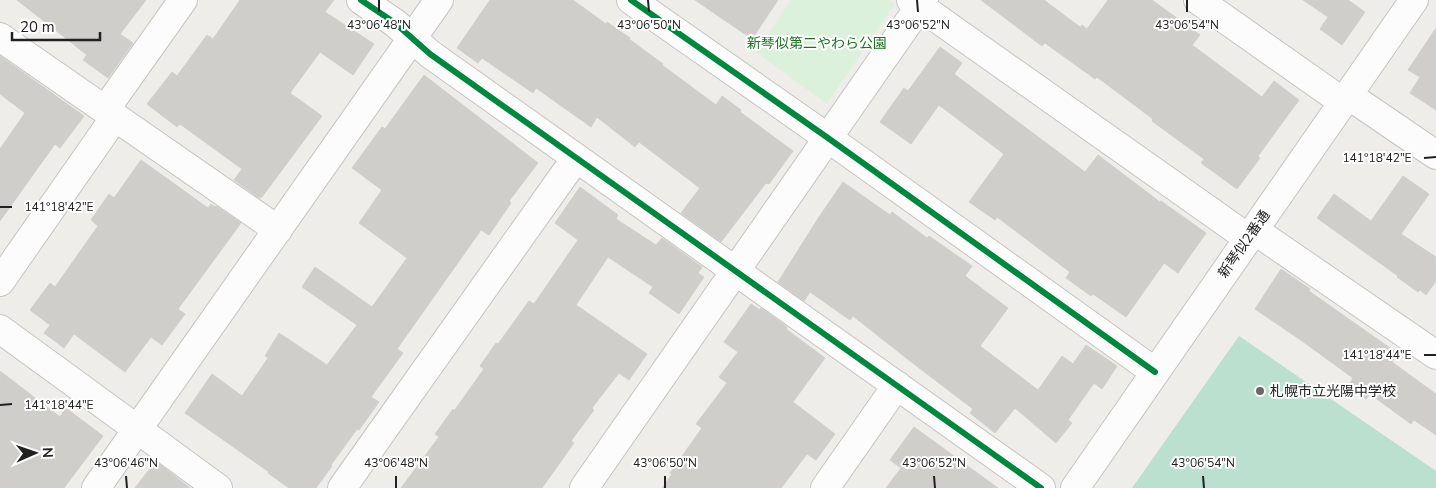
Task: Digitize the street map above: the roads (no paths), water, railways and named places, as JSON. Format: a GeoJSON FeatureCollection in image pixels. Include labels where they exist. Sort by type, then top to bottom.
{"type":"FeatureCollection","features":[{"type":"Feature","properties":{"kind":"street"},"geometry":{"type":"LineString","coordinates":[[0,282],[183,0]]}},
{"type":"Feature","properties":{"kind":"street"},"geometry":{"type":"LineString","coordinates":[[362,0],[395,23],[430,54],[1041,488]]}},
{"type":"Feature","properties":{"kind":"street"},"geometry":{"type":"LineString","coordinates":[[96,488],[439,0]]}},
{"type":"Feature","properties":{"kind":"street"},"geometry":{"type":"LineString","coordinates":[[631,0],[828,138],[1155,372]]}},
{"type":"Feature","properties":{"kind":"street"},"geometry":{"type":"LineString","coordinates":[[1198,0],[1346,99],[1436,155]]}},
{"type":"Feature","properties":{"kind":"street","name":"新琴似2番通"},"geometry":{"type":"LineString","coordinates":[[1075,488],[1414,0]]}},
{"type":"Feature","properties":{"kind":"street"},"geometry":{"type":"LineString","coordinates":[[584,488],[828,138],[918,2],[1251,234],[1436,355]]}},
{"type":"Feature","properties":{"kind":"street"},"geometry":{"type":"LineString","coordinates":[[0,37],[278,230]]}},
{"type":"Feature","properties":{"kind":"street"},"geometry":{"type":"LineString","coordinates":[[342,488],[576,158]]}},
{"type":"Feature","properties":{"kind":"street"},"geometry":{"type":"LineString","coordinates":[[0,329],[218,488]]}},
{"type":"Feature","properties":{"kind":"street"},"geometry":{"type":"LineString","coordinates":[[825,488],[897,386]]}},
{"type":"Feature","properties":{"kind":"place","name":"札幌市立光陽中学校"},"geometry":{"type":"Point","coordinates":[1260,391]}},
{"type":"Feature","properties":{"kind":"park label","name":"新琴似第二やわら公園"},"geometry":{"type":"Point","coordinates":[817,43]}}]}
